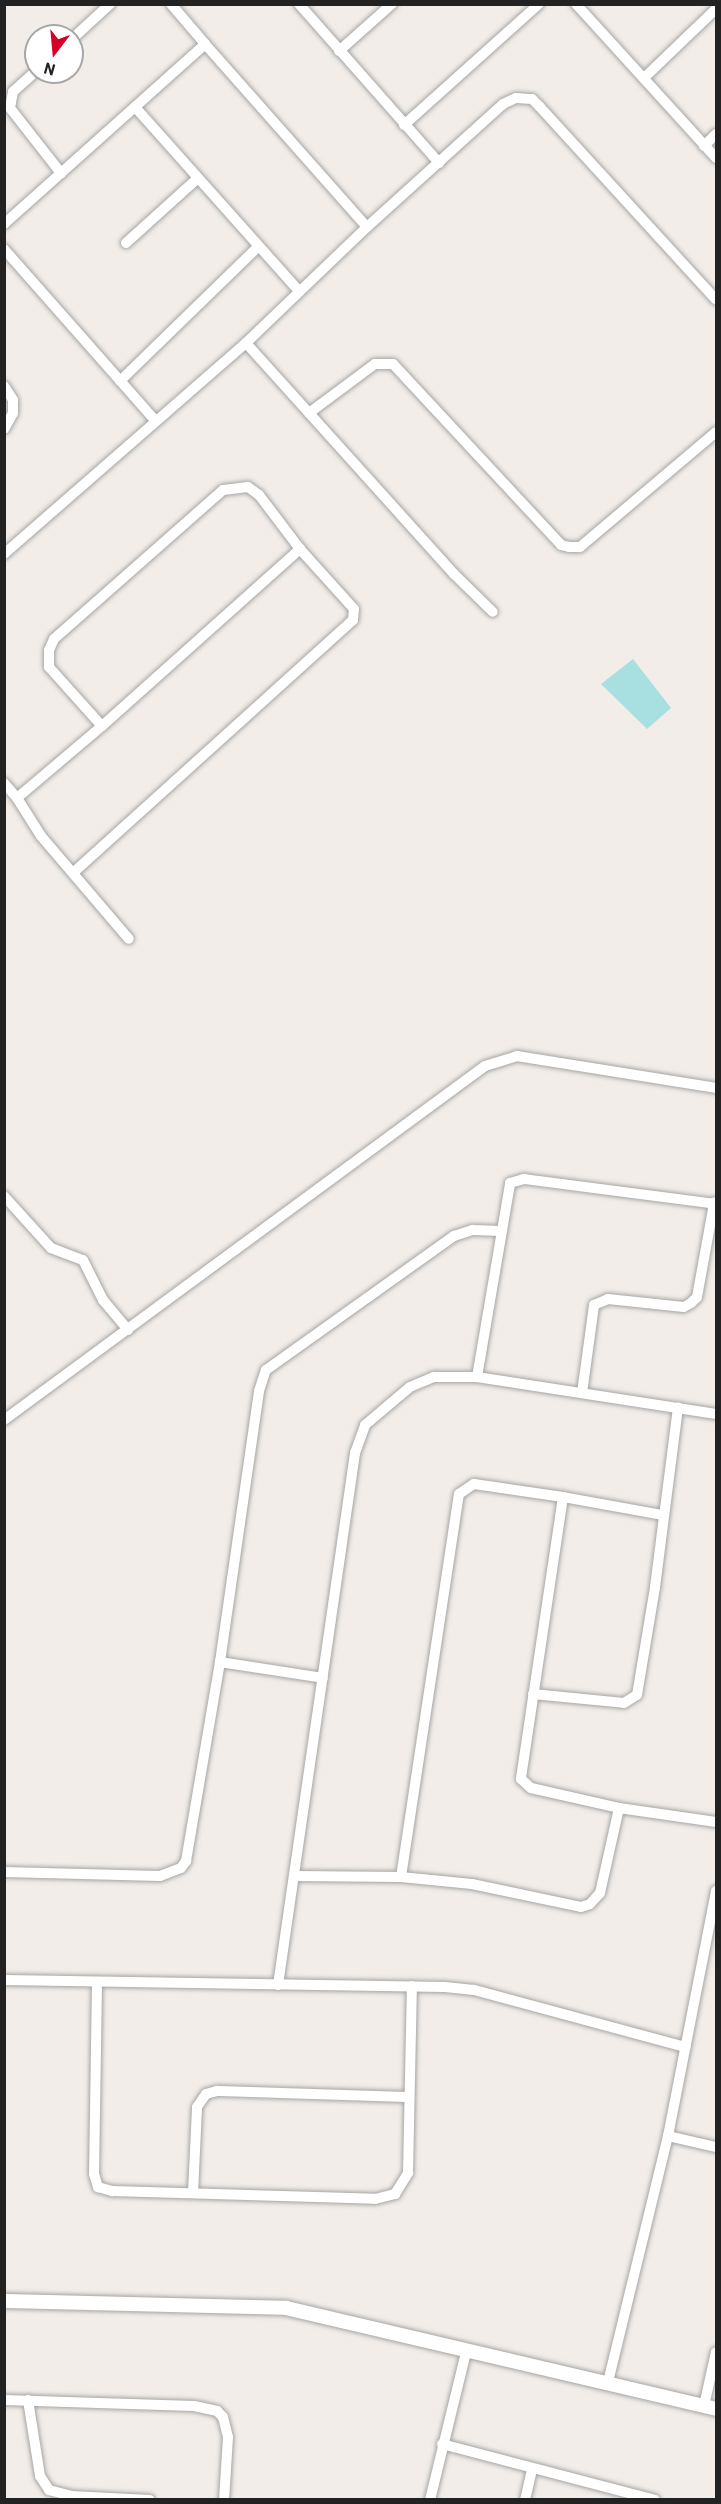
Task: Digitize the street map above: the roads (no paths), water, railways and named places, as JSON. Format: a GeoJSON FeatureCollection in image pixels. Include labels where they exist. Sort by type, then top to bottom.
{"type":"FeatureCollection","features":[{"type":"Feature","properties":{"kind":"street"},"geometry":{"type":"LineString","coordinates":[[84,28],[110,4]]}},
{"type":"Feature","properties":{"kind":"street"},"geometry":{"type":"LineString","coordinates":[[171,4],[367,227]]}},
{"type":"Feature","properties":{"kind":"street"},"geometry":{"type":"LineString","coordinates":[[299,4],[439,164]]}},
{"type":"Feature","properties":{"kind":"street"},"geometry":{"type":"LineString","coordinates":[[339,51],[392,4]]}},
{"type":"Feature","properties":{"kind":"street"},"geometry":{"type":"LineString","coordinates":[[404,125],[539,4]]}},
{"type":"Feature","properties":{"kind":"street"},"geometry":{"type":"LineString","coordinates":[[576,4],[717,158]]}},
{"type":"Feature","properties":{"kind":"street"},"geometry":{"type":"LineString","coordinates":[[645,77],[717,9]]}},
{"type":"Feature","properties":{"kind":"street"},"geometry":{"type":"LineString","coordinates":[[4,224],[205,44]]}},
{"type":"Feature","properties":{"kind":"street"},"geometry":{"type":"LineString","coordinates":[[24,82],[14,92],[10,108],[61,173]]}},
{"type":"Feature","properties":{"kind":"street"},"geometry":{"type":"LineString","coordinates":[[4,554],[246,343],[367,227],[503,104],[516,98],[532,99],[717,300]]}},
{"type":"Feature","properties":{"kind":"street"},"geometry":{"type":"LineString","coordinates":[[135,107],[299,291]]}},
{"type":"Feature","properties":{"kind":"street"},"geometry":{"type":"LineString","coordinates":[[704,146],[717,134]]}},
{"type":"Feature","properties":{"kind":"street"},"geometry":{"type":"LineString","coordinates":[[126,243],[198,178]]}},
{"type":"Feature","properties":{"kind":"street"},"geometry":{"type":"LineString","coordinates":[[120,381],[258,247]]}},
{"type":"Feature","properties":{"kind":"street"},"geometry":{"type":"LineString","coordinates":[[4,249],[155,420]]}},
{"type":"Feature","properties":{"kind":"street"},"geometry":{"type":"LineString","coordinates":[[246,343],[454,574],[493,612]]}},
{"type":"Feature","properties":{"kind":"street"},"geometry":{"type":"LineString","coordinates":[[309,413],[375,364],[393,364],[561,545],[569,547],[580,547],[717,432]]}},
{"type":"Feature","properties":{"kind":"street"},"geometry":{"type":"LineString","coordinates":[[4,386],[13,400],[13,413],[4,429]]}},
{"type":"Feature","properties":{"kind":"street"},"geometry":{"type":"LineString","coordinates":[[74,872],[353,620],[354,609],[300,549],[259,495],[248,487],[222,490],[63,631],[49,650],[49,667],[102,726]]}},
{"type":"Feature","properties":{"kind":"street"},"geometry":{"type":"LineString","coordinates":[[17,798],[102,726],[300,549]]}},
{"type":"Feature","properties":{"kind":"street"},"geometry":{"type":"LineString","coordinates":[[4,783],[17,798],[41,836],[129,939]]}},
{"type":"Feature","properties":{"kind":"street"},"geometry":{"type":"LineString","coordinates":[[4,1420],[485,1066],[517,1056],[717,1088]]}},
{"type":"Feature","properties":{"kind":"street"},"geometry":{"type":"LineString","coordinates":[[477,1377],[510,1183],[515,1179],[715,1204],[697,1297],[691,1303],[684,1307],[608,1299],[594,1305],[582,1394]]}},
{"type":"Feature","properties":{"kind":"street"},"geometry":{"type":"LineString","coordinates":[[4,1196],[51,1248],[83,1260],[102,1300],[128,1330]]}},
{"type":"Feature","properties":{"kind":"street"},"geometry":{"type":"LineString","coordinates":[[4,1872],[160,1876],[181,1868],[186,1861],[220,1662],[259,1391],[266,1370],[454,1236],[473,1230],[501,1231]]}},
{"type":"Feature","properties":{"kind":"street"},"geometry":{"type":"LineString","coordinates":[[278,1985],[355,1453],[364,1425],[383,1407],[423,1380],[477,1377],[717,1414]]}},
{"type":"Feature","properties":{"kind":"street"},"geometry":{"type":"LineString","coordinates":[[532,1695],[624,1703],[637,1695],[655,1587],[662,1515],[678,1407]]}},
{"type":"Feature","properties":{"kind":"street"},"geometry":{"type":"LineString","coordinates":[[401,1877],[459,1494],[474,1484],[662,1515]]}},
{"type":"Feature","properties":{"kind":"street"},"geometry":{"type":"LineString","coordinates":[[563,1497],[521,1779],[531,1788],[619,1808],[717,1822]]}},
{"type":"Feature","properties":{"kind":"street"},"geometry":{"type":"LineString","coordinates":[[220,1662],[323,1678]]}},
{"type":"Feature","properties":{"kind":"street"},"geometry":{"type":"LineString","coordinates":[[295,1876],[401,1877],[472,1884],[581,1907],[590,1904],[600,1893],[619,1808]]}},
{"type":"Feature","properties":{"kind":"street"},"geometry":{"type":"LineString","coordinates":[[608,2382],[668,2136],[717,1891]]}},
{"type":"Feature","properties":{"kind":"street"},"geometry":{"type":"LineString","coordinates":[[4,1980],[97,1984],[411,1986],[474,1990],[685,2047]]}},
{"type":"Feature","properties":{"kind":"street"},"geometry":{"type":"LineString","coordinates":[[97,1984],[95,2181],[98,2187],[112,2191],[375,2199],[395,2194],[408,2173],[411,1986]]}},
{"type":"Feature","properties":{"kind":"street"},"geometry":{"type":"LineString","coordinates":[[193,2193],[197,2107],[206,2094],[217,2091],[409,2097]]}},
{"type":"Feature","properties":{"kind":"street"},"geometry":{"type":"LineString","coordinates":[[668,2136],[717,2147]]}},
{"type":"Feature","properties":{"kind":"street"},"geometry":{"type":"LineString","coordinates":[[4,2301],[272,2306],[710,2407],[717,2352]]}},
{"type":"Feature","properties":{"kind":"street"},"geometry":{"type":"LineString","coordinates":[[430,2499],[466,2352]]}},
{"type":"Feature","properties":{"kind":"street"},"geometry":{"type":"LineString","coordinates":[[4,2400],[194,2406],[217,2411],[223,2417],[228,2438],[224,2499]]}},
{"type":"Feature","properties":{"kind":"street"},"geometry":{"type":"LineString","coordinates":[[28,2400],[40,2475],[49,2490],[71,2496],[150,2499]]}},
{"type":"Feature","properties":{"kind":"street"},"geometry":{"type":"LineString","coordinates":[[442,2445],[655,2499]]}},
{"type":"Feature","properties":{"kind":"street"},"geometry":{"type":"LineString","coordinates":[[525,2499],[532,2469]]}},
{"type":"Feature","properties":{"kind":"water"},"geometry":{"type":"Polygon","coordinates":[[[633,659],[671,708],[647,729],[601,684],[633,659]]]}}]}
